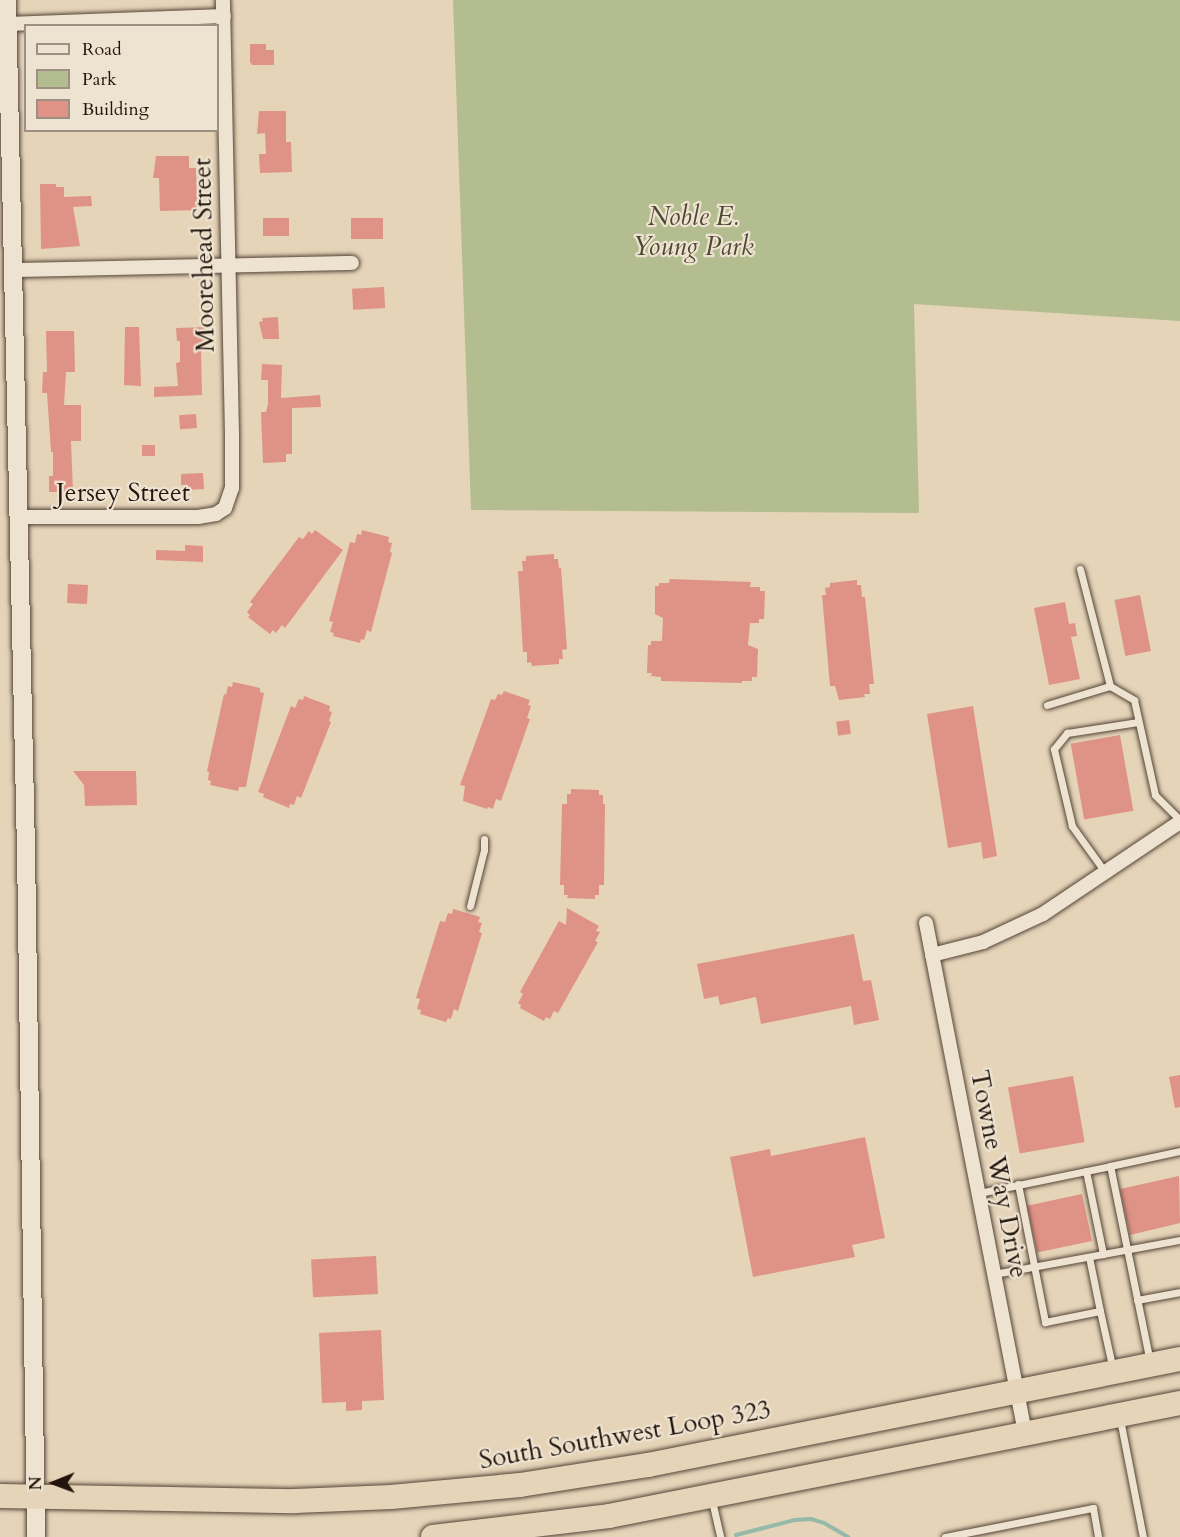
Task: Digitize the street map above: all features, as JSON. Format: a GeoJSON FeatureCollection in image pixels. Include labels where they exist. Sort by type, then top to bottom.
{"type":"FeatureCollection","features":[{"type":"Feature","properties":{"kind":"highway","name":"South Southwest Loop 323"},"geometry":{"type":"LineString","coordinates":[[0,1496],[295,1501],[475,1490],[648,1465],[1180,1359]]}},
{"type":"Feature","properties":{"kind":"highway"},"geometry":{"type":"LineString","coordinates":[[434,1537],[563,1523],[1180,1403]]}},
{"type":"Feature","properties":{"kind":"street"},"geometry":{"type":"LineString","coordinates":[[7,0],[5,84],[13,270],[7,352],[19,517],[36,1537]]}},
{"type":"Feature","properties":{"kind":"street","name":"Moorehead Street"},"geometry":{"type":"LineString","coordinates":[[223,0],[232,488],[225,508]]}},
{"type":"Feature","properties":{"kind":"street"},"geometry":{"type":"LineString","coordinates":[[8,24],[224,16]]}},
{"type":"Feature","properties":{"kind":"street"},"geometry":{"type":"LineString","coordinates":[[13,270],[352,263]]}},
{"type":"Feature","properties":{"kind":"street","name":"Jersey Street"},"geometry":{"type":"LineString","coordinates":[[19,517],[198,517],[216,514],[225,508]]}},
{"type":"Feature","properties":{"kind":"street"},"geometry":{"type":"LineString","coordinates":[[932,955],[983,942],[1027,923],[1180,821]]}},
{"type":"Feature","properties":{"kind":"street","name":"Towne Way Drive"},"geometry":{"type":"LineString","coordinates":[[926,923],[1025,1433]]}},
{"type":"Feature","properties":{"kind":"lane"},"geometry":{"type":"LineString","coordinates":[[1080,569],[1110,686],[1134,700],[1155,795],[1180,821]]}},
{"type":"Feature","properties":{"kind":"lane"},"geometry":{"type":"LineString","coordinates":[[1047,705],[1110,686]]}},
{"type":"Feature","properties":{"kind":"lane"},"geometry":{"type":"LineString","coordinates":[[1105,872],[1072,826],[1054,749],[1067,733],[1138,722]]}},
{"type":"Feature","properties":{"kind":"lane"},"geometry":{"type":"LineString","coordinates":[[470,906],[484,850],[484,839]]}},
{"type":"Feature","properties":{"kind":"lane"},"geometry":{"type":"LineString","coordinates":[[978,1192],[1180,1151]]}},
{"type":"Feature","properties":{"kind":"lane"},"geometry":{"type":"LineString","coordinates":[[1110,1166],[1151,1365]]}},
{"type":"Feature","properties":{"kind":"lane"},"geometry":{"type":"LineString","coordinates":[[1086,1171],[1103,1254]]}},
{"type":"Feature","properties":{"kind":"lane"},"geometry":{"type":"LineString","coordinates":[[1018,1184],[1045,1322],[1100,1311]]}},
{"type":"Feature","properties":{"kind":"lane"},"geometry":{"type":"LineString","coordinates":[[994,1274],[1180,1240]]}},
{"type":"Feature","properties":{"kind":"lane"},"geometry":{"type":"LineString","coordinates":[[1089,1257],[1113,1372]]}},
{"type":"Feature","properties":{"kind":"lane"},"geometry":{"type":"LineString","coordinates":[[1137,1300],[1180,1292]]}},
{"type":"Feature","properties":{"kind":"lane"},"geometry":{"type":"LineString","coordinates":[[1119,1414],[1143,1537]]}},
{"type":"Feature","properties":{"kind":"lane"},"geometry":{"type":"LineString","coordinates":[[711,1496],[720,1537]]}},
{"type":"Feature","properties":{"kind":"lane"},"geometry":{"type":"LineString","coordinates":[[945,1537],[1093,1508],[1098,1537]]}},
{"type":"Feature","properties":{"kind":"green space","name":"Noble E. Young Park"},"geometry":{"type":"Polygon","coordinates":[[[453,0],[1180,0],[1180,321],[914,304],[919,513],[471,510],[453,0]]]}},
{"type":"Feature","properties":{"kind":"building"},"geometry":{"type":"Polygon","coordinates":[[[250,44],[266,44],[266,50],[274,50],[274,65],[252,65],[250,44]]]}},
{"type":"Feature","properties":{"kind":"building"},"geometry":{"type":"Polygon","coordinates":[[[259,111],[286,111],[286,142],[291,142],[292,172],[260,173],[259,154],[266,154],[265,133],[257,134],[259,111]]]}},
{"type":"Feature","properties":{"kind":"building"},"geometry":{"type":"Polygon","coordinates":[[[156,156],[189,156],[189,168],[196,168],[197,210],[160,211],[159,178],[153,178],[156,156]]]}},
{"type":"Feature","properties":{"kind":"building"},"geometry":{"type":"Polygon","coordinates":[[[40,184],[56,184],[56,187],[64,187],[64,197],[91,196],[92,206],[73,207],[80,246],[41,249],[40,184]]]}},
{"type":"Feature","properties":{"kind":"building"},"geometry":{"type":"Polygon","coordinates":[[[263,218],[289,218],[289,236],[263,236],[263,218]]]}},
{"type":"Feature","properties":{"kind":"building"},"geometry":{"type":"Polygon","coordinates":[[[351,218],[383,218],[383,239],[351,239],[351,218]]]}},
{"type":"Feature","properties":{"kind":"building"},"geometry":{"type":"Polygon","coordinates":[[[384,287],[385,308],[353,310],[352,289],[384,287]]]}},
{"type":"Feature","properties":{"kind":"building"},"geometry":{"type":"Polygon","coordinates":[[[278,317],[279,339],[263,339],[259,322],[263,321],[262,318],[278,317]]]}},
{"type":"Feature","properties":{"kind":"building"},"geometry":{"type":"Polygon","coordinates":[[[125,327],[139,327],[141,386],[124,385],[125,327]]]}},
{"type":"Feature","properties":{"kind":"building"},"geometry":{"type":"Polygon","coordinates":[[[206,327],[207,349],[201,349],[202,395],[154,397],[154,387],[178,386],[176,363],[180,362],[180,341],[177,341],[176,328],[206,327]]]}},
{"type":"Feature","properties":{"kind":"building"},"geometry":{"type":"Polygon","coordinates":[[[46,331],[74,331],[75,372],[66,372],[64,405],[81,405],[81,441],[71,441],[73,492],[49,492],[49,476],[53,476],[53,452],[51,452],[47,393],[42,393],[43,372],[47,372],[46,331]]]}},
{"type":"Feature","properties":{"kind":"building"},"geometry":{"type":"Polygon","coordinates":[[[262,364],[282,365],[281,398],[320,395],[321,407],[292,408],[292,454],[286,454],[286,462],[263,463],[261,412],[266,412],[268,404],[268,380],[261,380],[262,364]]]}},
{"type":"Feature","properties":{"kind":"building"},"geometry":{"type":"Polygon","coordinates":[[[196,414],[197,428],[180,429],[179,415],[196,414]]]}},
{"type":"Feature","properties":{"kind":"building"},"geometry":{"type":"Polygon","coordinates":[[[142,445],[155,445],[155,456],[142,456],[142,445]]]}},
{"type":"Feature","properties":{"kind":"building"},"geometry":{"type":"Polygon","coordinates":[[[203,473],[204,489],[186,490],[186,485],[181,485],[181,474],[203,473]]]}},
{"type":"Feature","properties":{"kind":"building"},"geometry":{"type":"Polygon","coordinates":[[[315,530],[343,550],[285,628],[282,625],[276,633],[273,630],[270,634],[248,617],[250,615],[247,612],[253,604],[250,602],[299,537],[303,539],[309,531],[312,534],[315,530]]]}},
{"type":"Feature","properties":{"kind":"building"},"geometry":{"type":"Polygon","coordinates":[[[362,530],[389,537],[388,542],[392,543],[390,552],[392,553],[371,632],[367,630],[364,640],[361,639],[360,643],[333,636],[334,633],[330,632],[333,622],[329,621],[350,542],[355,543],[357,534],[361,535],[362,530]]]}},
{"type":"Feature","properties":{"kind":"building"},"geometry":{"type":"Polygon","coordinates":[[[185,545],[203,546],[203,562],[156,560],[156,550],[185,551],[185,545]]]}},
{"type":"Feature","properties":{"kind":"building"},"geometry":{"type":"Polygon","coordinates":[[[554,554],[554,559],[558,559],[559,568],[561,568],[567,649],[562,650],[563,659],[559,659],[559,664],[532,666],[531,662],[527,663],[527,652],[523,652],[518,571],[523,571],[522,561],[526,561],[526,556],[554,554]]]}},
{"type":"Feature","properties":{"kind":"building"},"geometry":{"type":"Polygon","coordinates":[[[670,579],[751,582],[750,587],[760,587],[760,591],[765,591],[764,619],[759,619],[759,623],[750,623],[748,645],[758,649],[757,677],[752,677],[752,681],[742,681],[742,683],[661,681],[661,677],[647,673],[648,645],[651,645],[651,641],[662,641],[663,618],[655,614],[655,586],[659,586],[659,583],[669,583],[670,579]]]}},
{"type":"Feature","properties":{"kind":"building"},"geometry":{"type":"Polygon","coordinates":[[[857,580],[857,585],[861,585],[862,597],[865,597],[874,684],[869,684],[870,694],[864,694],[865,697],[839,700],[835,686],[830,686],[822,595],[826,595],[825,588],[830,587],[830,583],[857,580]]]}},
{"type":"Feature","properties":{"kind":"building"},"geometry":{"type":"Polygon","coordinates":[[[68,584],[88,585],[87,604],[67,603],[68,584]]]}},
{"type":"Feature","properties":{"kind":"building"},"geometry":{"type":"Polygon","coordinates":[[[1140,595],[1151,651],[1125,656],[1114,600],[1140,595]]]}},
{"type":"Feature","properties":{"kind":"building"},"geometry":{"type":"Polygon","coordinates":[[[1065,602],[1069,624],[1075,623],[1077,636],[1071,637],[1080,679],[1049,685],[1034,608],[1065,602]]]}},
{"type":"Feature","properties":{"kind":"building"},"geometry":{"type":"Polygon","coordinates":[[[233,682],[260,688],[260,692],[264,693],[246,787],[239,787],[238,791],[210,785],[211,781],[208,780],[209,772],[207,771],[224,694],[226,695],[228,686],[232,687],[233,682]]]}},
{"type":"Feature","properties":{"kind":"building"},"geometry":{"type":"Polygon","coordinates":[[[504,691],[530,700],[528,705],[531,706],[527,718],[530,719],[501,801],[496,799],[493,809],[488,807],[487,809],[463,801],[465,786],[460,785],[491,699],[495,700],[498,694],[502,695],[504,691]]]}},
{"type":"Feature","properties":{"kind":"building"},"geometry":{"type":"Polygon","coordinates":[[[304,696],[330,706],[329,711],[332,712],[329,721],[331,722],[301,798],[297,796],[294,805],[290,804],[289,808],[263,797],[264,794],[258,792],[291,706],[295,708],[299,699],[303,700],[304,696]]]}},
{"type":"Feature","properties":{"kind":"building"},"geometry":{"type":"Polygon","coordinates":[[[973,706],[997,856],[983,859],[981,842],[948,848],[927,714],[973,706]]]}},
{"type":"Feature","properties":{"kind":"building"},"geometry":{"type":"Polygon","coordinates":[[[849,720],[851,734],[838,736],[836,722],[849,720]]]}},
{"type":"Feature","properties":{"kind":"building"},"geometry":{"type":"Polygon","coordinates":[[[1120,735],[1133,811],[1084,820],[1071,744],[1120,735]]]}},
{"type":"Feature","properties":{"kind":"building"},"geometry":{"type":"Polygon","coordinates":[[[73,771],[136,771],[137,805],[85,806],[84,785],[73,771]]]}},
{"type":"Feature","properties":{"kind":"building"},"geometry":{"type":"Polygon","coordinates":[[[571,789],[599,790],[599,795],[603,795],[603,804],[605,804],[604,885],[599,885],[599,895],[595,895],[595,899],[567,898],[568,895],[564,895],[564,885],[560,885],[562,804],[567,804],[567,794],[571,794],[571,789]]]}},
{"type":"Feature","properties":{"kind":"building"},"geometry":{"type":"Polygon","coordinates":[[[567,908],[599,926],[596,931],[600,932],[595,941],[598,942],[558,1013],[554,1011],[550,1019],[546,1017],[544,1021],[520,1008],[521,1005],[518,1003],[523,994],[520,992],[559,921],[566,925],[567,908]]]}},
{"type":"Feature","properties":{"kind":"building"},"geometry":{"type":"Polygon","coordinates":[[[453,909],[480,917],[478,922],[482,923],[479,932],[482,933],[458,1011],[454,1009],[451,1019],[448,1018],[446,1022],[420,1014],[421,1010],[417,1009],[420,999],[416,998],[440,921],[445,922],[448,913],[452,914],[453,909]]]}},
{"type":"Feature","properties":{"kind":"building"},"geometry":{"type":"Polygon","coordinates":[[[854,934],[863,981],[871,980],[879,1020],[854,1025],[851,1006],[761,1024],[756,997],[720,1005],[718,996],[704,999],[697,964],[854,934]]]}},
{"type":"Feature","properties":{"kind":"building"},"geometry":{"type":"Polygon","coordinates":[[[1180,1075],[1180,1107],[1175,1108],[1169,1077],[1180,1075]]]}},
{"type":"Feature","properties":{"kind":"building"},"geometry":{"type":"Polygon","coordinates":[[[1073,1076],[1085,1142],[1020,1153],[1008,1087],[1073,1076]]]}},
{"type":"Feature","properties":{"kind":"building"},"geometry":{"type":"Polygon","coordinates":[[[865,1137],[885,1238],[852,1245],[855,1257],[753,1277],[730,1157],[770,1149],[771,1156],[865,1137]]]}},
{"type":"Feature","properties":{"kind":"building"},"geometry":{"type":"Polygon","coordinates":[[[1179,1176],[1180,1223],[1130,1235],[1120,1189],[1179,1176]]]}},
{"type":"Feature","properties":{"kind":"building"},"geometry":{"type":"Polygon","coordinates":[[[1082,1194],[1092,1241],[1037,1253],[1027,1206],[1082,1194]]]}},
{"type":"Feature","properties":{"kind":"building"},"geometry":{"type":"Polygon","coordinates":[[[376,1256],[378,1294],[313,1297],[311,1259],[376,1256]]]}},
{"type":"Feature","properties":{"kind":"building"},"geometry":{"type":"Polygon","coordinates":[[[381,1330],[384,1400],[362,1401],[362,1410],[346,1411],[346,1402],[322,1403],[319,1333],[381,1330]]]}},
{"type":"Feature","properties":{"kind":"waterway"},"geometry":{"type":"LineString","coordinates":[[736,1535],[795,1520],[811,1519],[824,1523],[848,1537]]}}]}
